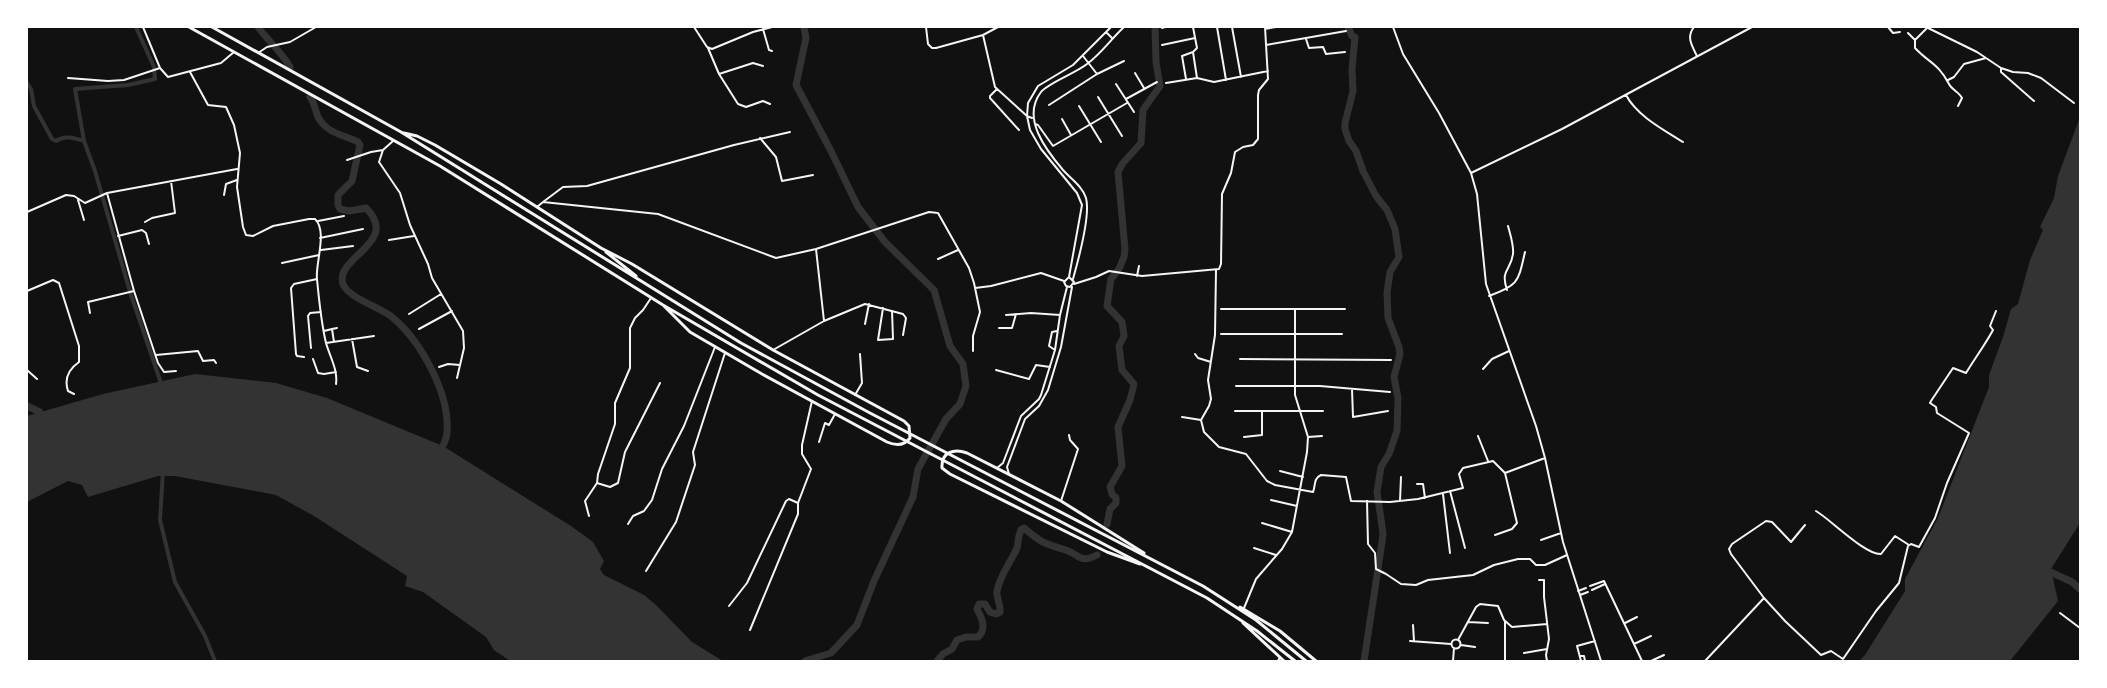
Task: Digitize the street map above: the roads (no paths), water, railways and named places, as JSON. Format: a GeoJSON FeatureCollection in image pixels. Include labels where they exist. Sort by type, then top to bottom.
{"type":"FeatureCollection","features":[{"type":"Feature","properties":{"kind":"main road"},"geometry":{"type":"LineString","coordinates":[[189,27],[466,181],[663,305],[818,395],[1207,598],[1238,618],[1295,661]]}},
{"type":"Feature","properties":{"kind":"main road"},"geometry":{"type":"LineString","coordinates":[[212,27],[401,132],[736,340],[822,387],[1244,608],[1280,631],[1316,661]]}},
{"type":"Feature","properties":{"kind":"main road"},"geometry":{"type":"LineString","coordinates":[[401,132],[417,136],[435,145],[601,248],[632,264],[773,350],[904,421],[910,430],[909,440],[899,445],[890,444],[835,414],[690,332],[663,305]]}},
{"type":"Feature","properties":{"kind":"main road"},"geometry":{"type":"LineString","coordinates":[[601,248],[642,281]]}},
{"type":"Feature","properties":{"kind":"main road"},"geometry":{"type":"LineString","coordinates":[[1152,569],[1107,552],[950,474],[942,468],[942,462],[947,453],[960,451],[1061,501],[1156,561]]}},
{"type":"Feature","properties":{"kind":"main road"},"geometry":{"type":"LineString","coordinates":[[1234,604],[1273,633],[1306,661]]}},
{"type":"Feature","properties":{"kind":"main road"},"geometry":{"type":"LineString","coordinates":[[1238,618],[1284,661]]}},
{"type":"Feature","properties":{"kind":"street"},"geometry":{"type":"LineString","coordinates":[[142,27],[160,68],[168,77],[221,63],[234,52]]}},
{"type":"Feature","properties":{"kind":"street"},"geometry":{"type":"LineString","coordinates":[[258,53],[270,46],[285,44],[303,36],[316,27]]}},
{"type":"Feature","properties":{"kind":"street"},"geometry":{"type":"LineString","coordinates":[[694,27],[708,48],[719,74],[734,100],[741,107],[763,101],[770,104]]}},
{"type":"Feature","properties":{"kind":"street"},"geometry":{"type":"LineString","coordinates":[[708,48],[717,48],[763,29],[772,27]]}},
{"type":"Feature","properties":{"kind":"street"},"geometry":{"type":"LineString","coordinates":[[926,27],[928,44],[932,48],[983,35],[998,27]]}},
{"type":"Feature","properties":{"kind":"street"},"geometry":{"type":"LineString","coordinates":[[1064,282],[1069,277],[1082,212],[1080,199],[1042,150],[1030,130],[1027,116],[1028,103],[1038,86],[1073,65],[1111,27]]}},
{"type":"Feature","properties":{"kind":"street"},"geometry":{"type":"LineString","coordinates":[[1074,284],[1073,279],[1084,229],[1087,205],[1083,192],[1064,171],[1048,149],[1032,118],[1036,100],[1042,91],[1089,64],[1124,27]]}},
{"type":"Feature","properties":{"kind":"street"},"geometry":{"type":"LineString","coordinates":[[1193,27],[1196,48],[1193,52],[1197,78]]}},
{"type":"Feature","properties":{"kind":"street"},"geometry":{"type":"LineString","coordinates":[[1217,27],[1226,80]]}},
{"type":"Feature","properties":{"kind":"street"},"geometry":{"type":"LineString","coordinates":[[1232,27],[1241,77]]}},
{"type":"Feature","properties":{"kind":"street"},"geometry":{"type":"LineString","coordinates":[[1010,475],[1007,467],[1025,419],[1040,406],[1048,390],[1061,346],[1072,287],[1074,284],[1109,271],[1137,276],[1219,269],[1221,264],[1222,194],[1231,173],[1235,152],[1243,146],[1252,145],[1258,139],[1258,95],[1259,90],[1268,81],[1265,28],[1276,27]]}},
{"type":"Feature","properties":{"kind":"street"},"geometry":{"type":"LineString","coordinates":[[1393,27],[1405,59],[1439,113],[1471,173],[1477,194],[1484,272],[1489,296],[1545,458],[1567,555],[1601,661]]}},
{"type":"Feature","properties":{"kind":"street"},"geometry":{"type":"LineString","coordinates":[[1694,27],[1690,34],[1690,40],[1697,56]]}},
{"type":"Feature","properties":{"kind":"street"},"geometry":{"type":"LineString","coordinates":[[1471,173],[1626,95],[1752,27]]}},
{"type":"Feature","properties":{"kind":"street"},"geometry":{"type":"LineString","coordinates":[[1888,27],[1893,33],[1900,32]]}},
{"type":"Feature","properties":{"kind":"street"},"geometry":{"type":"LineString","coordinates":[[1958,106],[1962,98],[1937,65],[1915,48],[1915,40],[1926,27],[1937,31],[2001,68],[2013,72],[2028,73],[2041,78],[2074,103]]}},
{"type":"Feature","properties":{"kind":"street"},"geometry":{"type":"LineString","coordinates":[[763,29],[768,50],[772,52]]}},
{"type":"Feature","properties":{"kind":"street"},"geometry":{"type":"LineString","coordinates":[[1266,45],[1346,31]]}},
{"type":"Feature","properties":{"kind":"street"},"geometry":{"type":"LineString","coordinates":[[1106,32],[1112,38]]}},
{"type":"Feature","properties":{"kind":"street"},"geometry":{"type":"LineString","coordinates":[[1908,33],[1915,40]]}},
{"type":"Feature","properties":{"kind":"street"},"geometry":{"type":"LineString","coordinates":[[983,35],[996,89],[1027,116],[1032,118]]}},
{"type":"Feature","properties":{"kind":"street"},"geometry":{"type":"LineString","coordinates":[[1162,45],[1195,38]]}},
{"type":"Feature","properties":{"kind":"street"},"geometry":{"type":"LineString","coordinates":[[1306,39],[1309,48],[1323,47],[1326,54],[1345,52]]}},
{"type":"Feature","properties":{"kind":"street"},"geometry":{"type":"LineString","coordinates":[[1186,79],[1182,56],[1193,52]]}},
{"type":"Feature","properties":{"kind":"street"},"geometry":{"type":"LineString","coordinates":[[1083,56],[1098,74]]}},
{"type":"Feature","properties":{"kind":"street"},"geometry":{"type":"LineString","coordinates":[[1948,80],[1954,77],[1964,64],[1986,58]]}},
{"type":"Feature","properties":{"kind":"street"},"geometry":{"type":"LineString","coordinates":[[1049,105],[1098,74],[1124,61]]}},
{"type":"Feature","properties":{"kind":"street"},"geometry":{"type":"LineString","coordinates":[[719,74],[753,63],[763,66]]}},
{"type":"Feature","properties":{"kind":"street"},"geometry":{"type":"LineString","coordinates":[[70,77],[108,81],[124,80],[160,68]]}},
{"type":"Feature","properties":{"kind":"street"},"geometry":{"type":"LineString","coordinates":[[2001,68],[2001,72],[2034,101]]}},
{"type":"Feature","properties":{"kind":"street"},"geometry":{"type":"LineString","coordinates":[[1166,83],[1197,78],[1214,82],[1268,71]]}},
{"type":"Feature","properties":{"kind":"street"},"geometry":{"type":"LineString","coordinates":[[190,72],[208,106],[224,106],[229,110],[240,154],[237,169],[237,180],[239,204],[246,234],[253,236],[266,228],[278,224],[309,219],[317,221],[344,216]]}},
{"type":"Feature","properties":{"kind":"street"},"geometry":{"type":"LineString","coordinates":[[1134,73],[1144,88]]}},
{"type":"Feature","properties":{"kind":"street"},"geometry":{"type":"LineString","coordinates":[[1126,99],[1157,82]]}},
{"type":"Feature","properties":{"kind":"street"},"geometry":{"type":"LineString","coordinates":[[1116,84],[1134,112]]}},
{"type":"Feature","properties":{"kind":"street"},"geometry":{"type":"LineString","coordinates":[[996,89],[990,98],[1019,130]]}},
{"type":"Feature","properties":{"kind":"street"},"geometry":{"type":"LineString","coordinates":[[1626,95],[1630,102],[1639,111],[1682,142]]}},
{"type":"Feature","properties":{"kind":"street"},"geometry":{"type":"LineString","coordinates":[[1098,97],[1122,136]]}},
{"type":"Feature","properties":{"kind":"street"},"geometry":{"type":"LineString","coordinates":[[1048,149],[1127,103]]}},
{"type":"Feature","properties":{"kind":"street"},"geometry":{"type":"LineString","coordinates":[[1079,106],[1101,142]]}},
{"type":"Feature","properties":{"kind":"street"},"geometry":{"type":"LineString","coordinates":[[1062,119],[1072,136]]}},
{"type":"Feature","properties":{"kind":"street"},"geometry":{"type":"LineString","coordinates":[[1035,124],[1038,125],[1053,146]]}},
{"type":"Feature","properties":{"kind":"street"},"geometry":{"type":"LineString","coordinates":[[537,207],[563,187],[587,186],[760,138],[790,132]]}},
{"type":"Feature","properties":{"kind":"street"},"geometry":{"type":"LineString","coordinates":[[760,138],[776,157],[782,181],[813,175]]}},
{"type":"Feature","properties":{"kind":"street"},"geometry":{"type":"LineString","coordinates":[[394,140],[383,150],[379,158],[381,166],[400,193],[414,236],[428,264],[432,278],[460,324],[465,340],[457,378]]}},
{"type":"Feature","properties":{"kind":"street"},"geometry":{"type":"LineString","coordinates":[[347,160],[383,150]]}},
{"type":"Feature","properties":{"kind":"street"},"geometry":{"type":"LineString","coordinates":[[27,212],[70,194],[85,203],[105,194],[237,169]]}},
{"type":"Feature","properties":{"kind":"street"},"geometry":{"type":"LineString","coordinates":[[224,195],[226,184],[237,180]]}},
{"type":"Feature","properties":{"kind":"street"},"geometry":{"type":"LineString","coordinates":[[145,222],[152,218],[175,213],[171,181]]}},
{"type":"Feature","properties":{"kind":"street"},"geometry":{"type":"LineString","coordinates":[[105,194],[134,291],[158,363],[164,372],[176,371]]}},
{"type":"Feature","properties":{"kind":"street"},"geometry":{"type":"LineString","coordinates":[[77,199],[84,220]]}},
{"type":"Feature","properties":{"kind":"street"},"geometry":{"type":"LineString","coordinates":[[543,202],[662,215],[776,258],[816,249],[864,232],[929,212],[938,213],[969,268],[975,288],[980,312],[973,336],[973,351]]}},
{"type":"Feature","properties":{"kind":"street"},"geometry":{"type":"LineString","coordinates":[[317,221],[320,238],[317,279],[326,343],[336,372],[336,384]]}},
{"type":"Feature","properties":{"kind":"street"},"geometry":{"type":"LineString","coordinates":[[1507,290],[1504,274],[1513,254],[1508,226]]}},
{"type":"Feature","properties":{"kind":"street"},"geometry":{"type":"LineString","coordinates":[[320,238],[363,228]]}},
{"type":"Feature","properties":{"kind":"street"},"geometry":{"type":"LineString","coordinates":[[118,236],[142,230],[146,233],[149,244]]}},
{"type":"Feature","properties":{"kind":"street"},"geometry":{"type":"LineString","coordinates":[[389,240],[414,236]]}},
{"type":"Feature","properties":{"kind":"street"},"geometry":{"type":"LineString","coordinates":[[320,250],[353,246]]}},
{"type":"Feature","properties":{"kind":"street"},"geometry":{"type":"LineString","coordinates":[[816,249],[824,321]]}},
{"type":"Feature","properties":{"kind":"street"},"geometry":{"type":"LineString","coordinates":[[938,259],[958,250]]}},
{"type":"Feature","properties":{"kind":"street"},"geometry":{"type":"LineString","coordinates":[[1489,296],[1511,288],[1519,275],[1525,252]]}},
{"type":"Feature","properties":{"kind":"street"},"geometry":{"type":"LineString","coordinates":[[282,263],[319,255]]}},
{"type":"Feature","properties":{"kind":"street"},"geometry":{"type":"LineString","coordinates":[[1137,276],[1139,266]]}},
{"type":"Feature","properties":{"kind":"street"},"geometry":{"type":"LineString","coordinates":[[1216,270],[1215,335],[1208,380],[1210,403],[1201,420],[1204,432],[1219,447],[1246,454],[1267,481],[1275,485],[1313,492],[1315,480],[1321,475],[1348,479],[1350,500],[1355,502],[1400,501],[1426,498],[1443,494],[1463,488],[1460,474],[1461,470],[1488,461],[1496,462],[1505,473],[1517,523],[1512,529],[1495,535]]}},
{"type":"Feature","properties":{"kind":"street"},"geometry":{"type":"LineString","coordinates":[[975,288],[991,286],[1041,272],[1064,282],[1067,287],[1060,315],[1055,350],[1039,399],[1021,416],[1003,463],[996,468]]}},
{"type":"Feature","properties":{"kind":"street"},"geometry":{"type":"LineString","coordinates":[[1069,277],[1073,279]]}},
{"type":"Feature","properties":{"kind":"street"},"geometry":{"type":"LineString","coordinates":[[304,357],[297,356],[296,354],[291,288],[294,284],[317,279]]}},
{"type":"Feature","properties":{"kind":"street"},"geometry":{"type":"LineString","coordinates":[[27,291],[53,280],[59,283],[79,346],[79,362],[72,368],[66,381],[68,391],[74,394]]}},
{"type":"Feature","properties":{"kind":"street"},"geometry":{"type":"LineString","coordinates":[[1067,287],[1072,287]]}},
{"type":"Feature","properties":{"kind":"street"},"geometry":{"type":"LineString","coordinates":[[90,313],[87,302],[134,291]]}},
{"type":"Feature","properties":{"kind":"street"},"geometry":{"type":"LineString","coordinates":[[409,314],[441,294]]}},
{"type":"Feature","properties":{"kind":"street"},"geometry":{"type":"LineString","coordinates":[[589,516],[585,501],[597,483],[598,474],[616,424],[615,403],[617,395],[630,368],[630,328],[635,318],[643,310],[651,297]]}},
{"type":"Feature","properties":{"kind":"street"},"geometry":{"type":"LineString","coordinates":[[773,350],[824,321],[869,304],[903,314],[906,318],[903,335]]}},
{"type":"Feature","properties":{"kind":"street"},"geometry":{"type":"LineString","coordinates":[[865,324],[869,304]]}},
{"type":"Feature","properties":{"kind":"street"},"geometry":{"type":"LineString","coordinates":[[883,308],[878,340],[892,339],[892,311]]}},
{"type":"Feature","properties":{"kind":"street"},"geometry":{"type":"LineString","coordinates":[[1221,309],[1345,309]]}},
{"type":"Feature","properties":{"kind":"street"},"geometry":{"type":"LineString","coordinates":[[1244,608],[1256,579],[1276,555],[1292,532],[1303,477],[1308,437],[1297,405],[1294,386],[1296,334],[1295,309]]}},
{"type":"Feature","properties":{"kind":"street"},"geometry":{"type":"LineString","coordinates":[[419,329],[452,311]]}},
{"type":"Feature","properties":{"kind":"street"},"geometry":{"type":"LineString","coordinates":[[1816,511],[1827,517],[1836,527],[1876,554],[1881,554],[1895,536],[1909,545],[1911,544],[1918,547],[1932,522],[1969,433],[1937,413],[1936,407],[1930,403],[1930,400],[1953,368],[1966,374],[1979,352],[1986,345],[1993,330],[1990,326],[1996,311]]}},
{"type":"Feature","properties":{"kind":"street"},"geometry":{"type":"LineString","coordinates":[[311,348],[308,316],[310,313],[321,312]]}},
{"type":"Feature","properties":{"kind":"street"},"geometry":{"type":"LineString","coordinates":[[998,328],[1012,328],[1016,314]]}},
{"type":"Feature","properties":{"kind":"street"},"geometry":{"type":"LineString","coordinates":[[1006,315],[1060,315]]}},
{"type":"Feature","properties":{"kind":"street"},"geometry":{"type":"LineString","coordinates":[[324,331],[337,328]]}},
{"type":"Feature","properties":{"kind":"street"},"geometry":{"type":"LineString","coordinates":[[332,329],[334,342]]}},
{"type":"Feature","properties":{"kind":"street"},"geometry":{"type":"LineString","coordinates":[[1055,350],[1049,346],[1052,332],[1058,331]]}},
{"type":"Feature","properties":{"kind":"street"},"geometry":{"type":"LineString","coordinates":[[1221,334],[1342,334]]}},
{"type":"Feature","properties":{"kind":"street"},"geometry":{"type":"LineString","coordinates":[[326,343],[374,336]]}},
{"type":"Feature","properties":{"kind":"street"},"geometry":{"type":"LineString","coordinates":[[352,339],[356,367],[368,371]]}},
{"type":"Feature","properties":{"kind":"street"},"geometry":{"type":"LineString","coordinates":[[628,524],[636,514],[644,511],[652,500],[662,469],[684,426],[715,347]]}},
{"type":"Feature","properties":{"kind":"street"},"geometry":{"type":"LineString","coordinates":[[156,355],[198,351],[203,361],[214,360],[216,363]]}},
{"type":"Feature","properties":{"kind":"street"},"geometry":{"type":"LineString","coordinates":[[1483,369],[1491,360],[1509,351]]}},
{"type":"Feature","properties":{"kind":"street"},"geometry":{"type":"LineString","coordinates":[[646,571],[676,522],[695,465],[693,452],[725,353]]}},
{"type":"Feature","properties":{"kind":"street"},"geometry":{"type":"LineString","coordinates":[[855,395],[862,383],[860,354]]}},
{"type":"Feature","properties":{"kind":"street"},"geometry":{"type":"LineString","coordinates":[[1195,354],[1198,358],[1211,362]]}},
{"type":"Feature","properties":{"kind":"street"},"geometry":{"type":"LineString","coordinates":[[313,359],[318,373],[324,374],[336,372]]}},
{"type":"Feature","properties":{"kind":"street"},"geometry":{"type":"LineString","coordinates":[[1240,359],[1391,360]]}},
{"type":"Feature","properties":{"kind":"street"},"geometry":{"type":"LineString","coordinates":[[439,366],[448,364],[460,365]]}},
{"type":"Feature","properties":{"kind":"street"},"geometry":{"type":"LineString","coordinates":[[996,370],[1029,379],[1036,365],[1050,367]]}},
{"type":"Feature","properties":{"kind":"street"},"geometry":{"type":"LineString","coordinates":[[27,370],[37,379]]}},
{"type":"Feature","properties":{"kind":"street"},"geometry":{"type":"LineString","coordinates":[[597,483],[610,487],[618,483],[625,452],[660,383]]}},
{"type":"Feature","properties":{"kind":"street"},"geometry":{"type":"LineString","coordinates":[[1236,386],[1294,386],[1390,392]]}},
{"type":"Feature","properties":{"kind":"street"},"geometry":{"type":"LineString","coordinates":[[1352,389],[1353,418],[1388,411]]}},
{"type":"Feature","properties":{"kind":"street"},"geometry":{"type":"LineString","coordinates":[[750,630],[798,514],[798,503],[811,469],[802,454],[802,445],[812,401]]}},
{"type":"Feature","properties":{"kind":"street"},"geometry":{"type":"LineString","coordinates":[[1235,411],[1324,411]]}},
{"type":"Feature","properties":{"kind":"street"},"geometry":{"type":"LineString","coordinates":[[1244,436],[1262,435],[1262,411]]}},
{"type":"Feature","properties":{"kind":"street"},"geometry":{"type":"LineString","coordinates":[[819,442],[825,423],[829,425],[835,414]]}},
{"type":"Feature","properties":{"kind":"street"},"geometry":{"type":"LineString","coordinates":[[1182,417],[1201,420]]}},
{"type":"Feature","properties":{"kind":"street"},"geometry":{"type":"LineString","coordinates":[[1014,434],[1019,435]]}},
{"type":"Feature","properties":{"kind":"street"},"geometry":{"type":"LineString","coordinates":[[1061,501],[1078,449],[1070,440],[1069,435]]}},
{"type":"Feature","properties":{"kind":"street"},"geometry":{"type":"LineString","coordinates":[[1308,437],[1322,436]]}},
{"type":"Feature","properties":{"kind":"street"},"geometry":{"type":"LineString","coordinates":[[1478,436],[1488,461]]}},
{"type":"Feature","properties":{"kind":"street"},"geometry":{"type":"LineString","coordinates":[[1505,473],[1545,458]]}},
{"type":"Feature","properties":{"kind":"street"},"geometry":{"type":"LineString","coordinates":[[1280,471],[1303,477]]}},
{"type":"Feature","properties":{"kind":"street"},"geometry":{"type":"LineString","coordinates":[[1400,501],[1401,477]]}},
{"type":"Feature","properties":{"kind":"street"},"geometry":{"type":"LineString","coordinates":[[1417,484],[1423,484],[1426,498]]}},
{"type":"Feature","properties":{"kind":"street"},"geometry":{"type":"LineString","coordinates":[[1450,492],[1465,548]]}},
{"type":"Feature","properties":{"kind":"street"},"geometry":{"type":"LineString","coordinates":[[1443,494],[1450,553]]}},
{"type":"Feature","properties":{"kind":"street"},"geometry":{"type":"LineString","coordinates":[[729,606],[747,583],[783,505],[789,499],[798,503]]}},
{"type":"Feature","properties":{"kind":"street"},"geometry":{"type":"LineString","coordinates":[[1271,500],[1297,506]]}},
{"type":"Feature","properties":{"kind":"street"},"geometry":{"type":"LineString","coordinates":[[1368,501],[1368,544],[1375,553],[1376,570],[1401,584],[1416,585],[1428,580],[1473,575],[1494,565],[1518,558],[1530,559],[1537,566],[1545,565],[1567,555]]}},
{"type":"Feature","properties":{"kind":"street"},"geometry":{"type":"LineString","coordinates":[[1805,525],[1791,542],[1772,522],[1766,521],[1730,545],[1730,554],[1764,598],[1785,621],[1821,654],[1831,651],[1843,659],[1876,611],[1899,583],[1909,545]]}},
{"type":"Feature","properties":{"kind":"street"},"geometry":{"type":"LineString","coordinates":[[1262,523],[1292,532]]}},
{"type":"Feature","properties":{"kind":"street"},"geometry":{"type":"LineString","coordinates":[[1541,540],[1561,533]]}},
{"type":"Feature","properties":{"kind":"street"},"geometry":{"type":"LineString","coordinates":[[1254,548],[1276,555]]}},
{"type":"Feature","properties":{"kind":"street"},"geometry":{"type":"LineString","coordinates":[[1539,580],[1544,580],[1546,584],[1544,596],[1549,639],[1547,661]]}},
{"type":"Feature","properties":{"kind":"street"},"geometry":{"type":"LineString","coordinates":[[1590,586],[1603,580],[1642,661]]}},
{"type":"Feature","properties":{"kind":"street"},"geometry":{"type":"LineString","coordinates":[[1592,590],[1605,584]]}},
{"type":"Feature","properties":{"kind":"street"},"geometry":{"type":"LineString","coordinates":[[1578,591],[1586,588]]}},
{"type":"Feature","properties":{"kind":"street"},"geometry":{"type":"LineString","coordinates":[[1579,596],[1588,592]]}},
{"type":"Feature","properties":{"kind":"street"},"geometry":{"type":"LineString","coordinates":[[1705,661],[1764,598]]}},
{"type":"Feature","properties":{"kind":"street"},"geometry":{"type":"LineString","coordinates":[[1451,644],[1454,640],[1458,640],[1476,607],[1484,604],[1498,606],[1505,622],[1505,661]]}},
{"type":"Feature","properties":{"kind":"street"},"geometry":{"type":"LineString","coordinates":[[2060,613],[2080,628]]}},
{"type":"Feature","properties":{"kind":"street"},"geometry":{"type":"LineString","coordinates":[[1625,623],[1637,617]]}},
{"type":"Feature","properties":{"kind":"street"},"geometry":{"type":"LineString","coordinates":[[1468,622],[1488,623]]}},
{"type":"Feature","properties":{"kind":"street"},"geometry":{"type":"LineString","coordinates":[[1505,622],[1512,627],[1520,628],[1547,624]]}},
{"type":"Feature","properties":{"kind":"street"},"geometry":{"type":"LineString","coordinates":[[1413,625],[1414,641]]}},
{"type":"Feature","properties":{"kind":"street"},"geometry":{"type":"LineString","coordinates":[[1634,644],[1651,636]]}},
{"type":"Feature","properties":{"kind":"street"},"geometry":{"type":"LineString","coordinates":[[1458,640],[1461,645]]}},
{"type":"Feature","properties":{"kind":"street"},"geometry":{"type":"LineString","coordinates":[[1410,641],[1451,644],[1454,648],[1453,661]]}},
{"type":"Feature","properties":{"kind":"street"},"geometry":{"type":"LineString","coordinates":[[1581,661],[1578,645],[1594,641]]}},
{"type":"Feature","properties":{"kind":"street"},"geometry":{"type":"LineString","coordinates":[[1454,648],[1459,648],[1461,645],[1475,647]]}},
{"type":"Feature","properties":{"kind":"street"},"geometry":{"type":"LineString","coordinates":[[1524,654],[1547,650]]}},
{"type":"Feature","properties":{"kind":"street"},"geometry":{"type":"LineString","coordinates":[[1650,661],[1664,655]]}},
{"type":"Feature","properties":{"kind":"street"},"geometry":{"type":"LineString","coordinates":[[1580,656],[1584,656],[1585,661]]}},
{"type":"Feature","properties":{"kind":"street"},"geometry":{"type":"LineString","coordinates":[[1278,661],[1279,657]]}},
{"type":"Feature","properties":{"kind":"waterway"},"geometry":{"type":"LineString","coordinates":[[136,27],[154,67],[155,79],[128,85],[75,89],[84,141],[95,171],[130,292],[162,386]]}},
{"type":"Feature","properties":{"kind":"waterway"},"geometry":{"type":"LineString","coordinates":[[258,27],[283,56],[290,67]]}},
{"type":"Feature","properties":{"kind":"waterway"},"geometry":{"type":"LineString","coordinates":[[804,27],[806,38],[796,85],[831,151],[858,207],[885,242],[934,290],[950,346],[963,364],[966,386],[960,404],[946,419],[918,469],[913,497],[874,581],[857,625],[831,653],[805,661]]}},
{"type":"Feature","properties":{"kind":"waterway"},"geometry":{"type":"LineString","coordinates":[[1107,524],[1110,509],[1116,503],[1116,498],[1112,494],[1110,487],[1122,466],[1118,427],[1130,400],[1134,384],[1122,370],[1119,346],[1124,336],[1122,322],[1107,306],[1111,279],[1119,269],[1124,257],[1125,249],[1118,172],[1123,163],[1141,143],[1143,110],[1160,86],[1156,62],[1155,27]]}},
{"type":"Feature","properties":{"kind":"waterway"},"geometry":{"type":"LineString","coordinates":[[1348,27],[1352,36],[1355,37],[1352,69],[1353,91],[1345,123],[1345,129],[1349,141],[1356,151],[1363,171],[1376,196],[1387,210],[1395,229],[1399,257],[1390,272],[1387,293],[1388,318],[1399,347],[1400,354],[1394,377],[1398,398],[1397,431],[1389,454],[1381,467],[1377,492],[1383,533],[1364,661]]}},
{"type":"Feature","properties":{"kind":"waterway"},"geometry":{"type":"LineString","coordinates":[[27,83],[31,89],[34,106],[52,139],[56,141],[63,138],[70,138],[84,141]]}},
{"type":"Feature","properties":{"kind":"waterway"},"geometry":{"type":"LineString","coordinates":[[310,97],[318,117],[326,127],[358,142],[360,145],[352,181],[338,195],[338,205],[340,209],[349,211],[366,208],[375,220],[376,231],[372,240],[348,266],[343,274],[343,284],[351,294],[387,313],[403,327],[432,369],[439,385],[447,417],[446,438],[438,454]]}},
{"type":"Feature","properties":{"kind":"waterway"},"geometry":{"type":"LineString","coordinates":[[27,406],[40,412],[42,421]]}},
{"type":"Feature","properties":{"kind":"waterway"},"geometry":{"type":"LineString","coordinates":[[163,471],[160,520],[175,582],[205,636],[215,661]]}},
{"type":"Feature","properties":{"kind":"waterway"},"geometry":{"type":"LineString","coordinates":[[937,661],[943,654],[952,649],[957,640],[966,637],[978,637],[981,634],[983,623],[977,609],[979,604],[985,604],[990,612],[996,614],[1000,612],[997,594],[998,585],[1017,548],[1019,535],[1021,530],[1024,528],[1044,542],[1071,552],[1080,558],[1087,559],[1097,555]]}},
{"type":"Feature","properties":{"kind":"waterway"},"geometry":{"type":"LineString","coordinates":[[2044,569],[2072,582],[2080,589]]}}]}
